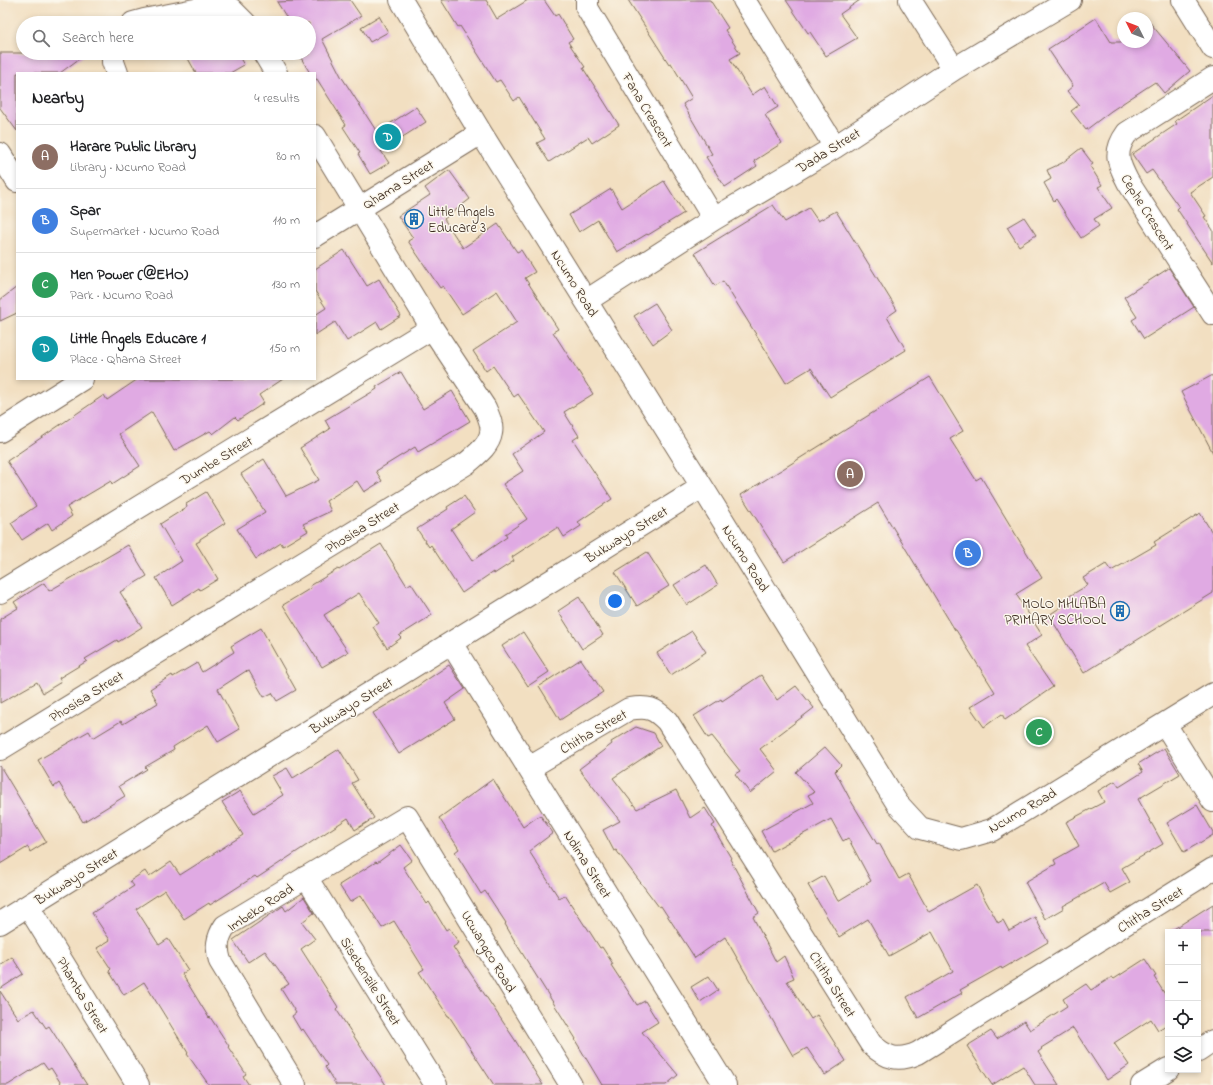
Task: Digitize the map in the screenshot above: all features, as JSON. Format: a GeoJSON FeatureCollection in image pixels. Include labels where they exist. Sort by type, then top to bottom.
{"type":"FeatureCollection","features":[{"type":"Feature","properties":{"kind":"street","name":"Ncumo Road"},"geometry":{"type":"LineString","coordinates":[[401,0],[481,133],[897,803],[920,828],[961,839],[992,830],[1213,694]]}},
{"type":"Feature","properties":{"kind":"street","name":"Fana Crescent"},"geometry":{"type":"LineString","coordinates":[[587,0],[587,8],[714,219]]}},
{"type":"Feature","properties":{"kind":"street"},"geometry":{"type":"LineString","coordinates":[[744,0],[836,147]]}},
{"type":"Feature","properties":{"kind":"street"},"geometry":{"type":"LineString","coordinates":[[910,0],[954,69]]}},
{"type":"Feature","properties":{"kind":"street","name":"Dada Street"},"geometry":{"type":"LineString","coordinates":[[586,301],[714,219],[836,147],[954,69],[1070,0]]}},
{"type":"Feature","properties":{"kind":"street"},"geometry":{"type":"LineString","coordinates":[[1183,0],[1213,48]]}},
{"type":"Feature","properties":{"kind":"street"},"geometry":{"type":"LineString","coordinates":[[164,16],[215,6],[231,9],[238,16]]}},
{"type":"Feature","properties":{"kind":"street"},"geometry":{"type":"LineString","coordinates":[[114,60],[117,72]]}},
{"type":"Feature","properties":{"kind":"street"},"geometry":{"type":"LineString","coordinates":[[268,60],[275,72]]}},
{"type":"Feature","properties":{"kind":"street","name":"Cephe Crescent"},"geometry":{"type":"LineString","coordinates":[[1213,78],[1127,133],[1119,146],[1117,155],[1119,164],[1128,182],[1213,314]]}},
{"type":"Feature","properties":{"kind":"street","name":"Qhama Street"},"geometry":{"type":"LineString","coordinates":[[316,235],[481,133]]}},
{"type":"Feature","properties":{"kind":"street","name":"Phosisa Street"},"geometry":{"type":"LineString","coordinates":[[0,749],[460,467],[477,454],[484,446],[492,432],[485,408],[432,328],[316,138]]}},
{"type":"Feature","properties":{"kind":"street"},"geometry":{"type":"LineString","coordinates":[[0,154],[16,179]]}},
{"type":"Feature","properties":{"kind":"street","name":"Dumbe Street"},"geometry":{"type":"LineString","coordinates":[[0,592],[432,328]]}},
{"type":"Feature","properties":{"kind":"street"},"geometry":{"type":"LineString","coordinates":[[2,425],[80,380]]}},
{"type":"Feature","properties":{"kind":"street","name":"Bukwayo Street"},"geometry":{"type":"LineString","coordinates":[[0,923],[702,487]]}},
{"type":"Feature","properties":{"kind":"street","name":"Ndima Street"},"geometry":{"type":"LineString","coordinates":[[451,643],[724,1085]]}},
{"type":"Feature","properties":{"kind":"street","name":"Chitha Street"},"geometry":{"type":"LineString","coordinates":[[529,768],[629,709],[647,707],[660,714],[667,721],[870,1044],[889,1057],[911,1056],[918,1053],[1213,870]]}},
{"type":"Feature","properties":{"kind":"street"},"geometry":{"type":"LineString","coordinates":[[1165,724],[1213,801]]}},
{"type":"Feature","properties":{"kind":"street","name":"Imbeko Road"},"geometry":{"type":"LineString","coordinates":[[295,1085],[220,961],[217,946],[221,933],[226,926],[407,817]]}},
{"type":"Feature","properties":{"kind":"street","name":"Ucwangco Road"},"geometry":{"type":"LineString","coordinates":[[407,817],[571,1085]]}},
{"type":"Feature","properties":{"kind":"street","name":"Sisebenzile Street"},"geometry":{"type":"LineString","coordinates":[[306,877],[436,1085]]}},
{"type":"Feature","properties":{"kind":"street","name":"Phamba Street"},"geometry":{"type":"LineString","coordinates":[[28,906],[138,1085]]}},
{"type":"Feature","properties":{"kind":"street"},"geometry":{"type":"LineString","coordinates":[[1201,1049],[1213,1041]]}},
{"type":"Feature","properties":{"kind":"street"},"geometry":{"type":"LineString","coordinates":[[1142,1085],[1165,1071]]}},
{"type":"Feature","properties":{"kind":"building"},"geometry":{"type":"Polygon","coordinates":[[[350,0],[361,16],[322,39],[341,76],[377,132],[416,107],[426,122],[381,151],[389,163],[370,174],[358,154],[360,153],[343,127],[346,125],[316,80],[316,72],[309,72],[302,60],[316,60],[316,16],[286,16],[277,2],[350,0]]]}},
{"type":"Feature","properties":{"kind":"building"},"geometry":{"type":"Polygon","coordinates":[[[441,0],[486,0],[497,19],[528,0],[544,0],[555,16],[558,14],[573,39],[568,42],[585,67],[583,68],[619,125],[592,143],[588,137],[549,162],[537,143],[545,139],[519,97],[514,101],[500,80],[496,82],[460,26],[458,27],[441,0]]]}},
{"type":"Feature","properties":{"kind":"building"},"geometry":{"type":"Polygon","coordinates":[[[628,0],[710,0],[728,28],[725,30],[740,53],[730,59],[752,95],[765,86],[778,107],[765,115],[782,143],[754,161],[757,166],[725,187],[706,157],[712,154],[683,104],[692,98],[671,63],[669,64],[628,0]]]}},
{"type":"Feature","properties":{"kind":"building"},"geometry":{"type":"Polygon","coordinates":[[[786,0],[860,0],[840,14],[857,38],[826,56],[810,32],[808,33],[786,0]]]}},
{"type":"Feature","properties":{"kind":"building"},"geometry":{"type":"Polygon","coordinates":[[[379,16],[388,32],[370,42],[361,27],[379,16]]]}},
{"type":"Feature","properties":{"kind":"building"},"geometry":{"type":"Polygon","coordinates":[[[1096,18],[1111,42],[1117,42],[1117,48],[1153,48],[1153,26],[1190,71],[1164,93],[1155,82],[1111,111],[1086,130],[1071,111],[1079,105],[1067,91],[1073,86],[1048,49],[1096,18]]]}},
{"type":"Feature","properties":{"kind":"building"},"geometry":{"type":"Polygon","coordinates":[[[0,53],[16,53],[16,60],[78,60],[61,72],[16,72],[16,130],[0,108],[0,53]]]}},
{"type":"Feature","properties":{"kind":"building"},"geometry":{"type":"Polygon","coordinates":[[[189,60],[241,60],[244,65],[232,72],[195,72],[189,60]]]}},
{"type":"Feature","properties":{"kind":"building"},"geometry":{"type":"Polygon","coordinates":[[[1213,95],[1213,177],[1190,192],[1206,216],[1204,217],[1213,230],[1213,263],[1177,209],[1179,207],[1152,170],[1146,174],[1132,154],[1177,124],[1175,121],[1213,95]]]}},
{"type":"Feature","properties":{"kind":"building"},"geometry":{"type":"Polygon","coordinates":[[[1081,148],[1093,164],[1090,166],[1102,185],[1098,187],[1112,208],[1094,219],[1099,226],[1081,238],[1056,199],[1054,201],[1044,183],[1051,179],[1047,170],[1062,163],[1081,148]]]}},
{"type":"Feature","properties":{"kind":"building"},"geometry":{"type":"Polygon","coordinates":[[[449,170],[470,199],[444,219],[463,248],[498,224],[517,252],[521,250],[535,272],[525,278],[558,329],[553,332],[593,394],[564,412],[579,436],[573,440],[612,499],[578,522],[581,526],[564,537],[558,527],[512,557],[514,561],[494,574],[493,572],[462,593],[431,545],[429,547],[417,529],[448,509],[447,507],[464,496],[475,512],[451,529],[472,561],[507,537],[505,534],[527,519],[503,484],[523,471],[512,454],[544,432],[518,394],[514,397],[493,366],[486,371],[473,351],[517,322],[497,291],[462,314],[443,286],[440,288],[408,241],[413,238],[398,216],[430,195],[425,188],[449,170]]]}},
{"type":"Feature","properties":{"kind":"building"},"geometry":{"type":"Polygon","coordinates":[[[664,181],[684,213],[617,252],[598,220],[579,232],[569,215],[611,189],[622,208],[664,181]]]}},
{"type":"Feature","properties":{"kind":"building"},"geometry":{"type":"Polygon","coordinates":[[[773,205],[785,222],[809,208],[818,221],[836,211],[897,310],[887,317],[906,350],[830,397],[811,368],[786,383],[723,281],[715,286],[695,253],[773,205]]]}},
{"type":"Feature","properties":{"kind":"building"},"geometry":{"type":"Polygon","coordinates":[[[1024,217],[1036,235],[1019,246],[1007,227],[1024,217]]]}},
{"type":"Feature","properties":{"kind":"building"},"geometry":{"type":"Polygon","coordinates":[[[344,250],[367,286],[379,279],[401,316],[381,329],[377,322],[347,341],[335,322],[316,334],[316,314],[326,308],[316,293],[316,268],[344,250]]]}},
{"type":"Feature","properties":{"kind":"building"},"geometry":{"type":"Polygon","coordinates":[[[1169,268],[1194,307],[1144,339],[1132,320],[1137,317],[1124,297],[1169,268]]]}},
{"type":"Feature","properties":{"kind":"building"},"geometry":{"type":"Polygon","coordinates":[[[16,288],[16,313],[0,321],[0,300],[16,288]]]}},
{"type":"Feature","properties":{"kind":"building"},"geometry":{"type":"Polygon","coordinates":[[[655,303],[672,330],[653,344],[634,316],[655,303]]]}},
{"type":"Feature","properties":{"kind":"building"},"geometry":{"type":"Polygon","coordinates":[[[401,372],[423,409],[452,391],[470,421],[418,452],[415,447],[376,471],[382,481],[364,492],[357,481],[326,501],[331,511],[303,524],[308,531],[283,546],[281,543],[256,559],[237,529],[265,512],[241,474],[264,459],[286,496],[319,480],[300,448],[330,429],[325,420],[377,389],[376,387],[401,372]]]}},
{"type":"Feature","properties":{"kind":"building"},"geometry":{"type":"Polygon","coordinates":[[[1213,375],[1213,453],[1181,392],[1213,375]]]}},
{"type":"Feature","properties":{"kind":"building"},"geometry":{"type":"Polygon","coordinates":[[[930,377],[963,431],[950,439],[976,480],[981,477],[1042,578],[1016,594],[1042,635],[1025,646],[1053,687],[1005,720],[1002,714],[984,727],[970,707],[995,692],[955,630],[878,503],[784,562],[741,495],[930,377]]]}},
{"type":"Feature","properties":{"kind":"building"},"geometry":{"type":"Polygon","coordinates":[[[137,380],[282,380],[259,395],[264,403],[238,420],[235,417],[213,434],[210,431],[174,451],[152,412],[119,434],[140,466],[112,484],[111,481],[67,507],[72,516],[52,530],[48,523],[22,540],[11,523],[36,506],[7,461],[104,395],[107,400],[137,380]]]}},
{"type":"Feature","properties":{"kind":"building"},"geometry":{"type":"Polygon","coordinates":[[[206,492],[225,523],[196,543],[218,579],[200,590],[199,588],[172,605],[156,578],[182,561],[160,524],[187,507],[186,504],[206,492]]]}},
{"type":"Feature","properties":{"kind":"building","name":"MOLO MHLABA PRIMARY SCHOOL"},"geometry":{"type":"Polygon","coordinates":[[[1200,513],[1213,534],[1213,593],[1084,673],[1049,615],[1064,605],[1061,601],[1088,585],[1083,578],[1106,564],[1111,571],[1156,545],[1154,542],[1200,513]]]}},
{"type":"Feature","properties":{"kind":"building"},"geometry":{"type":"Polygon","coordinates":[[[381,544],[407,586],[411,583],[432,615],[399,636],[401,638],[387,648],[373,627],[379,623],[359,593],[324,615],[348,652],[322,667],[283,605],[311,588],[310,586],[381,544]]]}},
{"type":"Feature","properties":{"kind":"building"},"geometry":{"type":"Polygon","coordinates":[[[128,545],[147,576],[120,592],[142,627],[118,642],[117,640],[85,659],[87,661],[59,678],[61,682],[43,693],[37,682],[0,703],[0,619],[18,608],[14,602],[44,583],[49,591],[128,545]]]}},
{"type":"Feature","properties":{"kind":"building"},"geometry":{"type":"Polygon","coordinates":[[[647,552],[669,586],[637,606],[615,572],[647,552]]]}},
{"type":"Feature","properties":{"kind":"building"},"geometry":{"type":"Polygon","coordinates":[[[706,565],[718,585],[687,605],[674,585],[706,565]]]}},
{"type":"Feature","properties":{"kind":"building"},"geometry":{"type":"Polygon","coordinates":[[[579,597],[603,635],[582,649],[558,611],[579,597]]]}},
{"type":"Feature","properties":{"kind":"building"},"geometry":{"type":"Polygon","coordinates":[[[261,628],[296,690],[277,701],[272,693],[264,697],[249,671],[246,671],[218,689],[240,729],[218,742],[208,725],[173,747],[174,750],[145,767],[147,769],[119,786],[125,796],[83,822],[59,783],[54,787],[38,760],[89,731],[93,738],[121,721],[123,724],[158,703],[150,689],[172,675],[173,677],[197,663],[202,672],[234,652],[231,646],[261,628]]]}},
{"type":"Feature","properties":{"kind":"building"},"geometry":{"type":"Polygon","coordinates":[[[692,631],[706,652],[671,675],[657,653],[692,631]]]}},
{"type":"Feature","properties":{"kind":"building"},"geometry":{"type":"Polygon","coordinates":[[[523,632],[549,672],[528,686],[502,646],[523,632]]]}},
{"type":"Feature","properties":{"kind":"building"},"geometry":{"type":"Polygon","coordinates":[[[581,659],[603,692],[560,720],[539,686],[581,659]]]}},
{"type":"Feature","properties":{"kind":"building"},"geometry":{"type":"Polygon","coordinates":[[[449,665],[465,689],[445,703],[455,719],[399,754],[373,713],[395,701],[449,665]]]}},
{"type":"Feature","properties":{"kind":"building"},"geometry":{"type":"Polygon","coordinates":[[[761,675],[777,700],[796,686],[814,708],[760,749],[777,771],[750,793],[735,774],[740,771],[712,736],[708,738],[694,716],[721,699],[722,701],[761,675]]]}},
{"type":"Feature","properties":{"kind":"building"},"geometry":{"type":"Polygon","coordinates":[[[636,727],[654,733],[661,746],[613,778],[637,809],[676,790],[690,818],[705,808],[715,824],[712,826],[731,858],[730,859],[759,913],[753,917],[776,962],[784,956],[794,978],[787,981],[811,1019],[817,1015],[846,1061],[825,1075],[807,1048],[793,1056],[725,937],[695,958],[661,906],[659,907],[616,850],[614,851],[603,830],[620,821],[579,769],[612,744],[611,742],[636,727]]]}},
{"type":"Feature","properties":{"kind":"building"},"geometry":{"type":"Polygon","coordinates":[[[825,747],[841,765],[835,771],[851,801],[877,844],[879,843],[899,879],[908,874],[929,912],[977,885],[998,923],[1003,920],[1009,931],[1035,917],[1048,942],[1002,969],[1001,967],[960,990],[962,993],[918,1018],[907,997],[953,971],[932,932],[889,956],[868,919],[839,937],[808,885],[824,876],[838,901],[871,881],[848,838],[843,841],[831,819],[772,851],[761,831],[813,803],[808,795],[814,792],[796,772],[825,747]]]}},
{"type":"Feature","properties":{"kind":"building"},"geometry":{"type":"Polygon","coordinates":[[[1164,748],[1180,774],[1138,799],[1163,844],[1122,868],[1130,882],[1110,893],[1104,883],[1063,906],[1064,908],[1045,919],[1025,882],[1056,864],[1054,860],[1079,846],[1066,822],[1104,802],[1098,791],[1115,781],[1119,787],[1143,772],[1138,764],[1164,748]]]}},
{"type":"Feature","properties":{"kind":"building"},"geometry":{"type":"Polygon","coordinates":[[[339,749],[358,780],[352,783],[374,818],[355,830],[348,818],[257,878],[255,876],[210,905],[209,903],[184,919],[165,890],[136,909],[159,945],[168,939],[188,970],[182,974],[246,1074],[243,1076],[249,1085],[209,1085],[187,1054],[188,1053],[144,982],[124,995],[109,971],[111,969],[97,948],[110,940],[92,913],[134,886],[130,881],[145,871],[149,877],[171,862],[180,875],[243,835],[222,802],[240,791],[254,813],[283,795],[272,776],[287,768],[293,778],[339,749]]]}},
{"type":"Feature","properties":{"kind":"building"},"geometry":{"type":"Polygon","coordinates":[[[0,766],[46,842],[30,852],[28,847],[0,864],[0,766]]]}},
{"type":"Feature","properties":{"kind":"building"},"geometry":{"type":"Polygon","coordinates":[[[493,779],[523,827],[540,815],[553,833],[529,851],[559,898],[565,895],[600,948],[602,947],[613,964],[611,965],[637,1005],[645,1001],[658,1022],[642,1032],[678,1075],[666,1085],[602,1085],[575,1040],[576,1039],[517,945],[505,924],[506,923],[485,891],[481,894],[455,852],[459,849],[439,818],[493,779]]]}},
{"type":"Feature","properties":{"kind":"building"},"geometry":{"type":"Polygon","coordinates":[[[1197,805],[1213,832],[1213,835],[1184,852],[1167,823],[1197,805]]]}},
{"type":"Feature","properties":{"kind":"building"},"geometry":{"type":"Polygon","coordinates":[[[401,845],[412,860],[403,867],[427,904],[429,902],[446,930],[449,928],[459,943],[453,947],[543,1085],[494,1085],[419,972],[424,969],[394,921],[382,928],[361,895],[350,902],[339,885],[376,862],[377,863],[401,845]]]}},
{"type":"Feature","properties":{"kind":"building"},"geometry":{"type":"Polygon","coordinates":[[[304,897],[314,913],[302,922],[315,939],[301,949],[338,1007],[336,1009],[386,1085],[336,1085],[325,1067],[327,1065],[303,1029],[301,1031],[292,1016],[296,1013],[281,989],[289,984],[265,951],[248,962],[233,940],[283,906],[286,911],[304,897]]]}},
{"type":"Feature","properties":{"kind":"building"},"geometry":{"type":"Polygon","coordinates":[[[1213,904],[1213,932],[1201,932],[1201,929],[1174,929],[1213,904]]]}},
{"type":"Feature","properties":{"kind":"building"},"geometry":{"type":"Polygon","coordinates":[[[12,957],[23,974],[0,989],[0,965],[12,957]]]}},
{"type":"Feature","properties":{"kind":"building"},"geometry":{"type":"Polygon","coordinates":[[[1145,959],[1165,994],[1165,1026],[1158,1030],[1151,1019],[1114,1043],[1129,1065],[1107,1080],[1073,1028],[1041,1048],[1042,1049],[1038,1052],[1059,1085],[1035,1085],[1023,1066],[992,1085],[967,1046],[991,1031],[997,1039],[1024,1021],[1030,1030],[1067,1006],[1063,999],[1086,984],[1091,990],[1112,977],[1114,979],[1145,959]]]}},
{"type":"Feature","properties":{"kind":"building"},"geometry":{"type":"Polygon","coordinates":[[[709,976],[718,990],[700,1002],[691,987],[709,976]]]}},
{"type":"Feature","properties":{"kind":"building"},"geometry":{"type":"Polygon","coordinates":[[[0,991],[18,1019],[34,1010],[46,1028],[49,1026],[87,1085],[62,1085],[51,1068],[48,1070],[43,1063],[8,1085],[0,1085],[0,991]]]}},
{"type":"Feature","properties":{"kind":"place","name":"Little Angels Educare 1"},"geometry":{"type":"Point","coordinates":[388,137]}},
{"type":"Feature","properties":{"kind":"place","name":"Little Angels Educare 3"},"geometry":{"type":"Point","coordinates":[414,219]}},
{"type":"Feature","properties":{"kind":"place","name":"Harare Public Library"},"geometry":{"type":"Point","coordinates":[850,474]}},
{"type":"Feature","properties":{"kind":"place","name":"Spar"},"geometry":{"type":"Point","coordinates":[968,553]}},
{"type":"Feature","properties":{"kind":"place","name":"MOLO MHLABA PRIMARY SCHOOL"},"geometry":{"type":"Point","coordinates":[1120,611]}},
{"type":"Feature","properties":{"kind":"place","name":"Men Power (@EHO)"},"geometry":{"type":"Point","coordinates":[1039,732]}}]}
